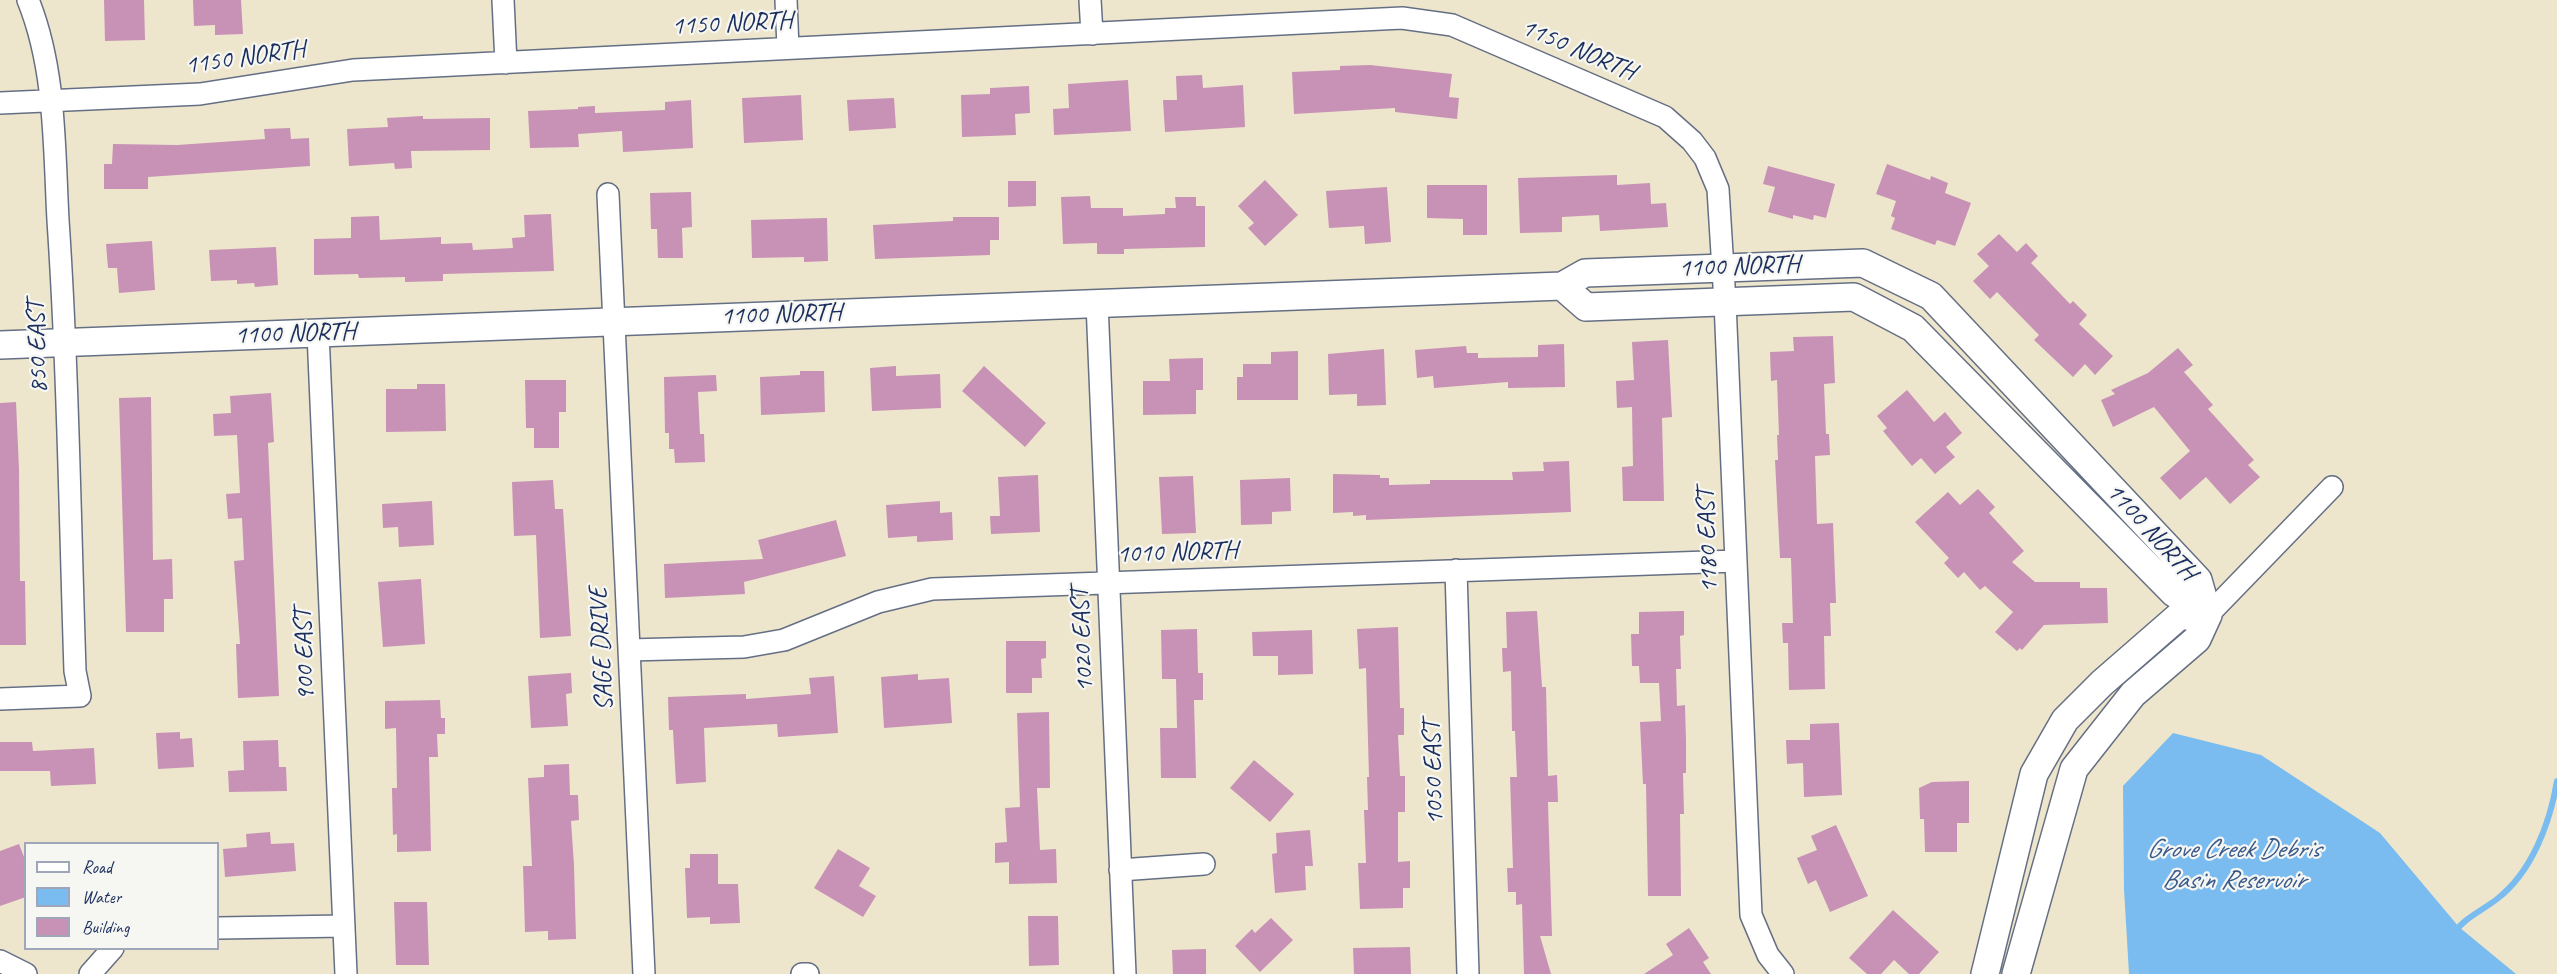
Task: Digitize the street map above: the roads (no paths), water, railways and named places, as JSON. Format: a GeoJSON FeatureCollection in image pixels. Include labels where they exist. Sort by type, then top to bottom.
{"type":"FeatureCollection","features":[{"type":"Feature","properties":{"kind":"street","name":"850 EAST"},"geometry":{"type":"LineString","coordinates":[[0,699],[80,696],[75,671],[65,343],[49,73],[36,18],[28,0]]}},
{"type":"Feature","properties":{"kind":"street"},"geometry":{"type":"LineString","coordinates":[[503,0],[506,63]]}},
{"type":"Feature","properties":{"kind":"street"},"geometry":{"type":"LineString","coordinates":[[786,0],[788,48]]}},
{"type":"Feature","properties":{"kind":"street"},"geometry":{"type":"LineString","coordinates":[[1090,0],[1092,34]]}},
{"type":"Feature","properties":{"kind":"street","name":"1150 NORTH"},"geometry":{"type":"LineString","coordinates":[[0,103],[200,94],[353,70],[1402,18],[1452,25],[1665,117]]}},
{"type":"Feature","properties":{"kind":"street","name":"1180 EAST"},"geometry":{"type":"LineString","coordinates":[[1665,117],[1692,141],[1705,158],[1718,189],[1724,268],[1751,915],[1768,955],[1783,974]]}},
{"type":"Feature","properties":{"kind":"street","name":"SAGE DRIVE"},"geometry":{"type":"LineString","coordinates":[[609,194],[644,974]]}},
{"type":"Feature","properties":{"kind":"street","name":"1100 NORTH"},"geometry":{"type":"LineString","coordinates":[[0,345],[1562,286],[1585,273],[1863,263],[1931,297],[2198,580],[2208,615]]}},
{"type":"Feature","properties":{"kind":"street","name":"1100 NORTH"},"geometry":{"type":"LineString","coordinates":[[1562,286],[1586,307],[1854,297],[1913,328],[2174,593],[2208,615]]}},
{"type":"Feature","properties":{"kind":"street","name":"1020 EAST"},"geometry":{"type":"LineString","coordinates":[[1097,303],[1125,974]]}},
{"type":"Feature","properties":{"kind":"street","name":"900 EAST"},"geometry":{"type":"LineString","coordinates":[[318,333],[346,974]]}},
{"type":"Feature","properties":{"kind":"street"},"geometry":{"type":"LineString","coordinates":[[2016,974],[2074,769],[2133,694],[2197,639],[2208,615],[2332,487]]}},
{"type":"Feature","properties":{"kind":"street","name":"1010 NORTH"},"geometry":{"type":"LineString","coordinates":[[629,650],[744,647],[784,640],[878,602],[932,589],[1736,561]]}},
{"type":"Feature","properties":{"kind":"street","name":"1050 EAST"},"geometry":{"type":"LineString","coordinates":[[1456,570],[1468,974]]}},
{"type":"Feature","properties":{"kind":"street"},"geometry":{"type":"LineString","coordinates":[[1985,974],[2034,774],[2065,720],[2102,683],[2180,616],[2208,615]]}},
{"type":"Feature","properties":{"kind":"street"},"geometry":{"type":"LineString","coordinates":[[1120,870],[1204,864]]}},
{"type":"Feature","properties":{"kind":"street"},"geometry":{"type":"LineString","coordinates":[[219,928],[344,926]]}},
{"type":"Feature","properties":{"kind":"street"},"geometry":{"type":"LineString","coordinates":[[90,974],[111,950]]}},
{"type":"Feature","properties":{"kind":"street"},"geometry":{"type":"LineString","coordinates":[[0,961],[26,974]]}},
{"type":"Feature","properties":{"kind":"street"},"geometry":{"type":"LineString","coordinates":[[802,974],[808,974]]}},
{"type":"Feature","properties":{"kind":"water","name":"Grove Creek Debris Basin Reservoir"},"geometry":{"type":"Polygon","coordinates":[[[2173,733],[2261,755],[2380,833],[2459,927],[2516,974],[2129,974],[2124,889],[2123,786],[2173,733]]]}},
{"type":"Feature","properties":{"kind":"waterway"},"geometry":{"type":"LineString","coordinates":[[2454,933],[2468,919],[2509,888],[2530,861],[2550,813],[2557,781]]}}]}
